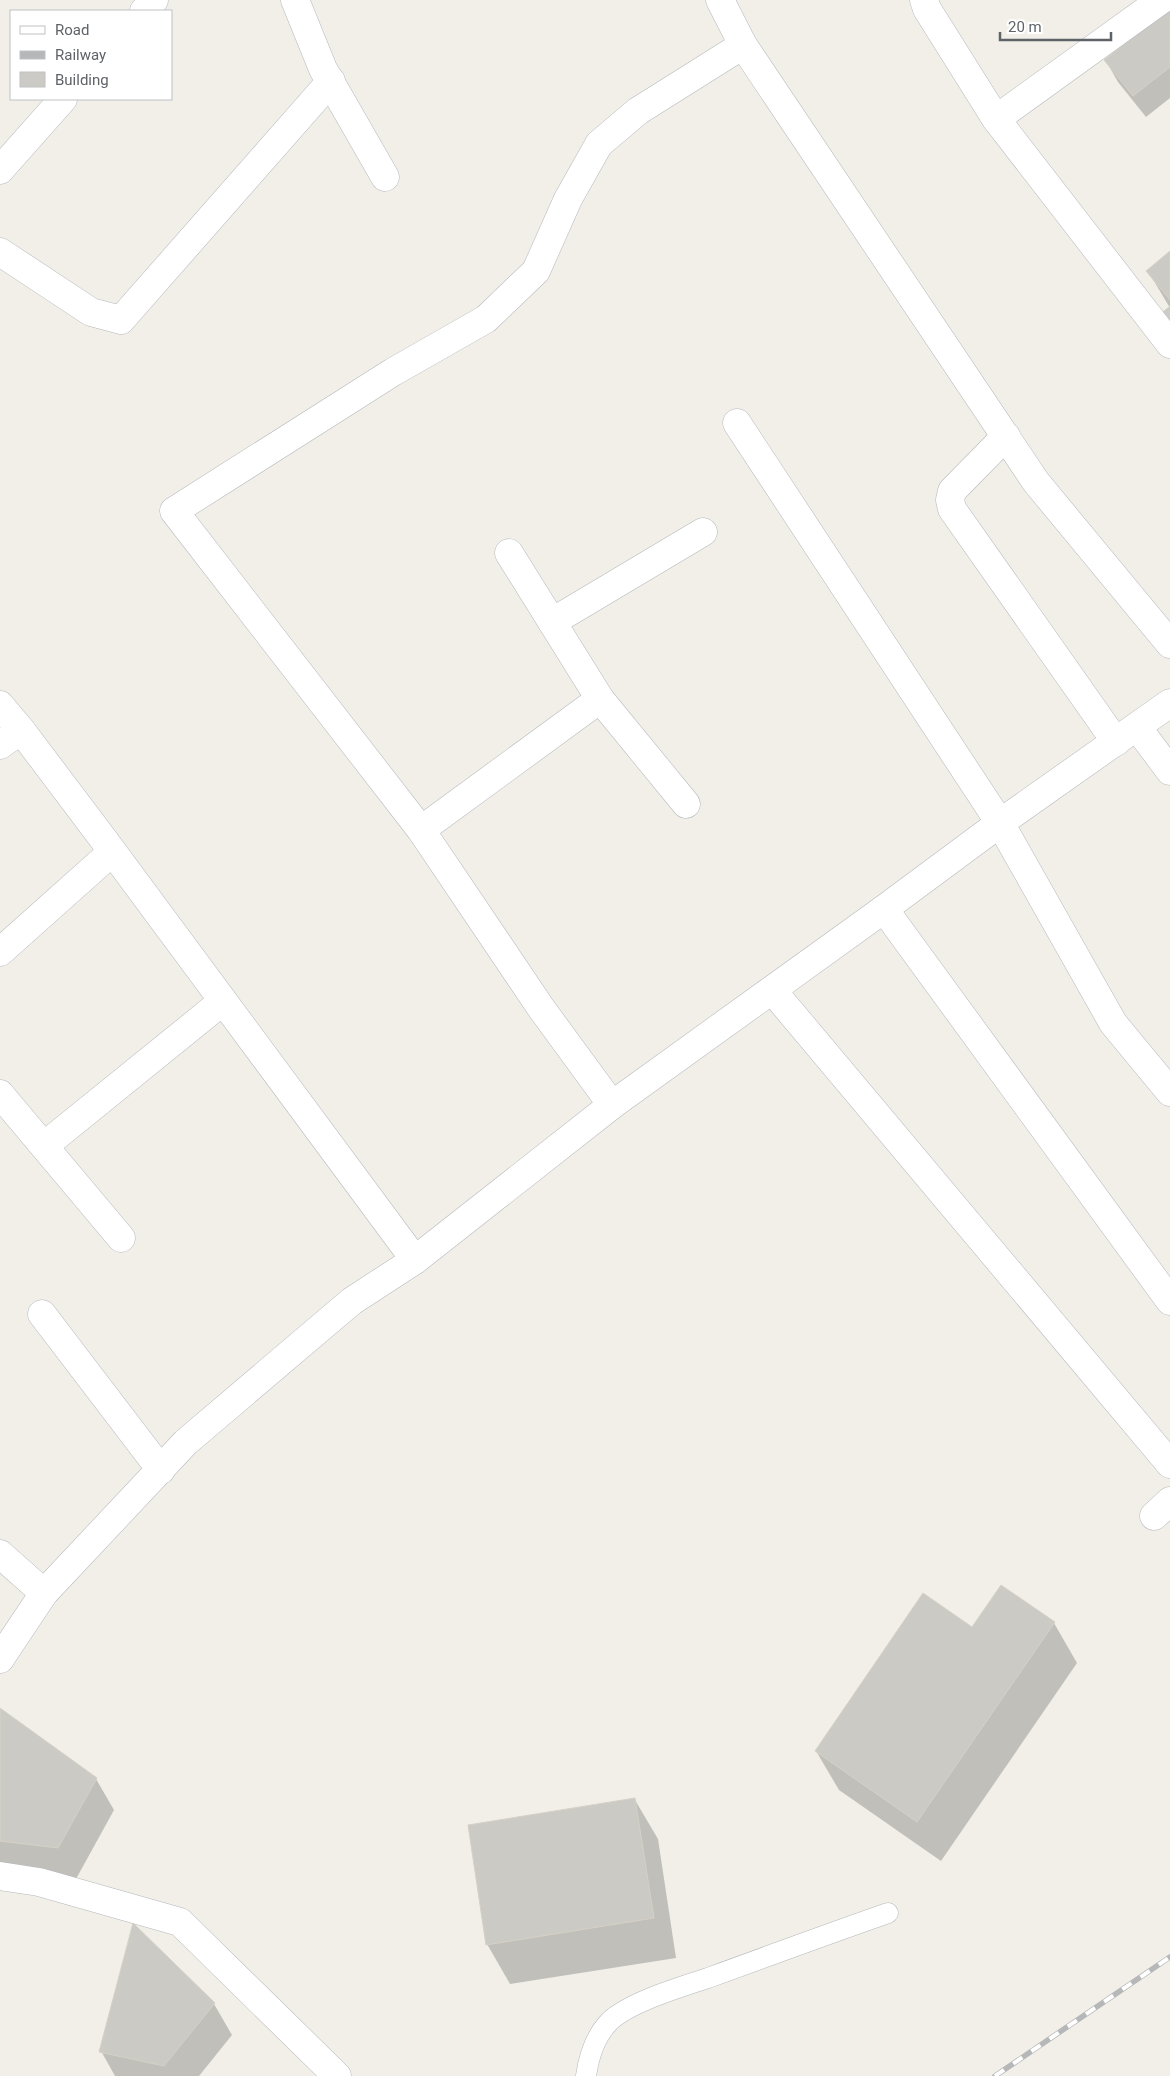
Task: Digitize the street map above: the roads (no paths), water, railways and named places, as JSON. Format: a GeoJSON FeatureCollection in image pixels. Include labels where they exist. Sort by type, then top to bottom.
{"type":"FeatureCollection","features":[{"type":"Feature","properties":{"kind":"street"},"geometry":{"type":"LineString","coordinates":[[145,10],[154,0]]}},
{"type":"Feature","properties":{"kind":"street"},"geometry":{"type":"LineString","coordinates":[[295,0],[330,82],[385,177]]}},
{"type":"Feature","properties":{"kind":"street"},"geometry":{"type":"LineString","coordinates":[[720,0],[743,45],[1036,482],[1170,644]]}},
{"type":"Feature","properties":{"kind":"street"},"geometry":{"type":"LineString","coordinates":[[924,0],[927,9],[996,119],[1170,344]]}},
{"type":"Feature","properties":{"kind":"street"},"geometry":{"type":"LineString","coordinates":[[996,119],[1161,0]]}},
{"type":"Feature","properties":{"kind":"street"},"geometry":{"type":"LineString","coordinates":[[612,1106],[541,1008],[421,830],[174,511],[393,372],[486,319],[536,271],[568,199],[599,144],[638,111],[743,45]]}},
{"type":"Feature","properties":{"kind":"street"},"geometry":{"type":"LineString","coordinates":[[0,252],[91,312],[121,320],[330,82]]}},
{"type":"Feature","properties":{"kind":"street"},"geometry":{"type":"LineString","coordinates":[[0,170],[62,100]]}},
{"type":"Feature","properties":{"kind":"street"},"geometry":{"type":"LineString","coordinates":[[736,423],[1000,823],[1113,1023],[1170,1092]]}},
{"type":"Feature","properties":{"kind":"street"},"geometry":{"type":"LineString","coordinates":[[1006,436],[952,491],[950,500],[952,509],[1126,735],[1170,771]]}},
{"type":"Feature","properties":{"kind":"street"},"geometry":{"type":"LineString","coordinates":[[552,622],[703,532]]}},
{"type":"Feature","properties":{"kind":"street"},"geometry":{"type":"LineString","coordinates":[[509,553],[600,699],[686,804]]}},
{"type":"Feature","properties":{"kind":"street"},"geometry":{"type":"LineString","coordinates":[[421,830],[600,699]]}},
{"type":"Feature","properties":{"kind":"street"},"geometry":{"type":"LineString","coordinates":[[0,1659],[44,1593],[186,1442],[352,1301],[415,1260],[612,1106],[1000,823],[1170,704]]}},
{"type":"Feature","properties":{"kind":"street"},"geometry":{"type":"LineString","coordinates":[[0,706],[11,737],[112,852],[415,1260]]}},
{"type":"Feature","properties":{"kind":"street"},"geometry":{"type":"LineString","coordinates":[[0,952],[112,852]]}},
{"type":"Feature","properties":{"kind":"street"},"geometry":{"type":"LineString","coordinates":[[884,909],[1170,1301]]}},
{"type":"Feature","properties":{"kind":"street"},"geometry":{"type":"LineString","coordinates":[[772,990],[1170,1464]]}},
{"type":"Feature","properties":{"kind":"street"},"geometry":{"type":"LineString","coordinates":[[44,1146],[223,1001]]}},
{"type":"Feature","properties":{"kind":"street"},"geometry":{"type":"LineString","coordinates":[[0,1094],[121,1238]]}},
{"type":"Feature","properties":{"kind":"street"},"geometry":{"type":"LineString","coordinates":[[42,1314],[161,1470]]}},
{"type":"Feature","properties":{"kind":"street"},"geometry":{"type":"LineString","coordinates":[[0,1554],[44,1593]]}},
{"type":"Feature","properties":{"kind":"street"},"geometry":{"type":"LineString","coordinates":[[0,1876],[39,1882],[180,1922],[337,2076]]}},
{"type":"Feature","properties":{"kind":"lane"},"geometry":{"type":"LineString","coordinates":[[586,2076],[589,2057],[598,2037],[611,2020],[633,2007],[675,1989],[888,1913]]}},
{"type":"Feature","properties":{"kind":"railway"},"geometry":{"type":"LineString","coordinates":[[995,2076],[1170,1957]]}}]}
